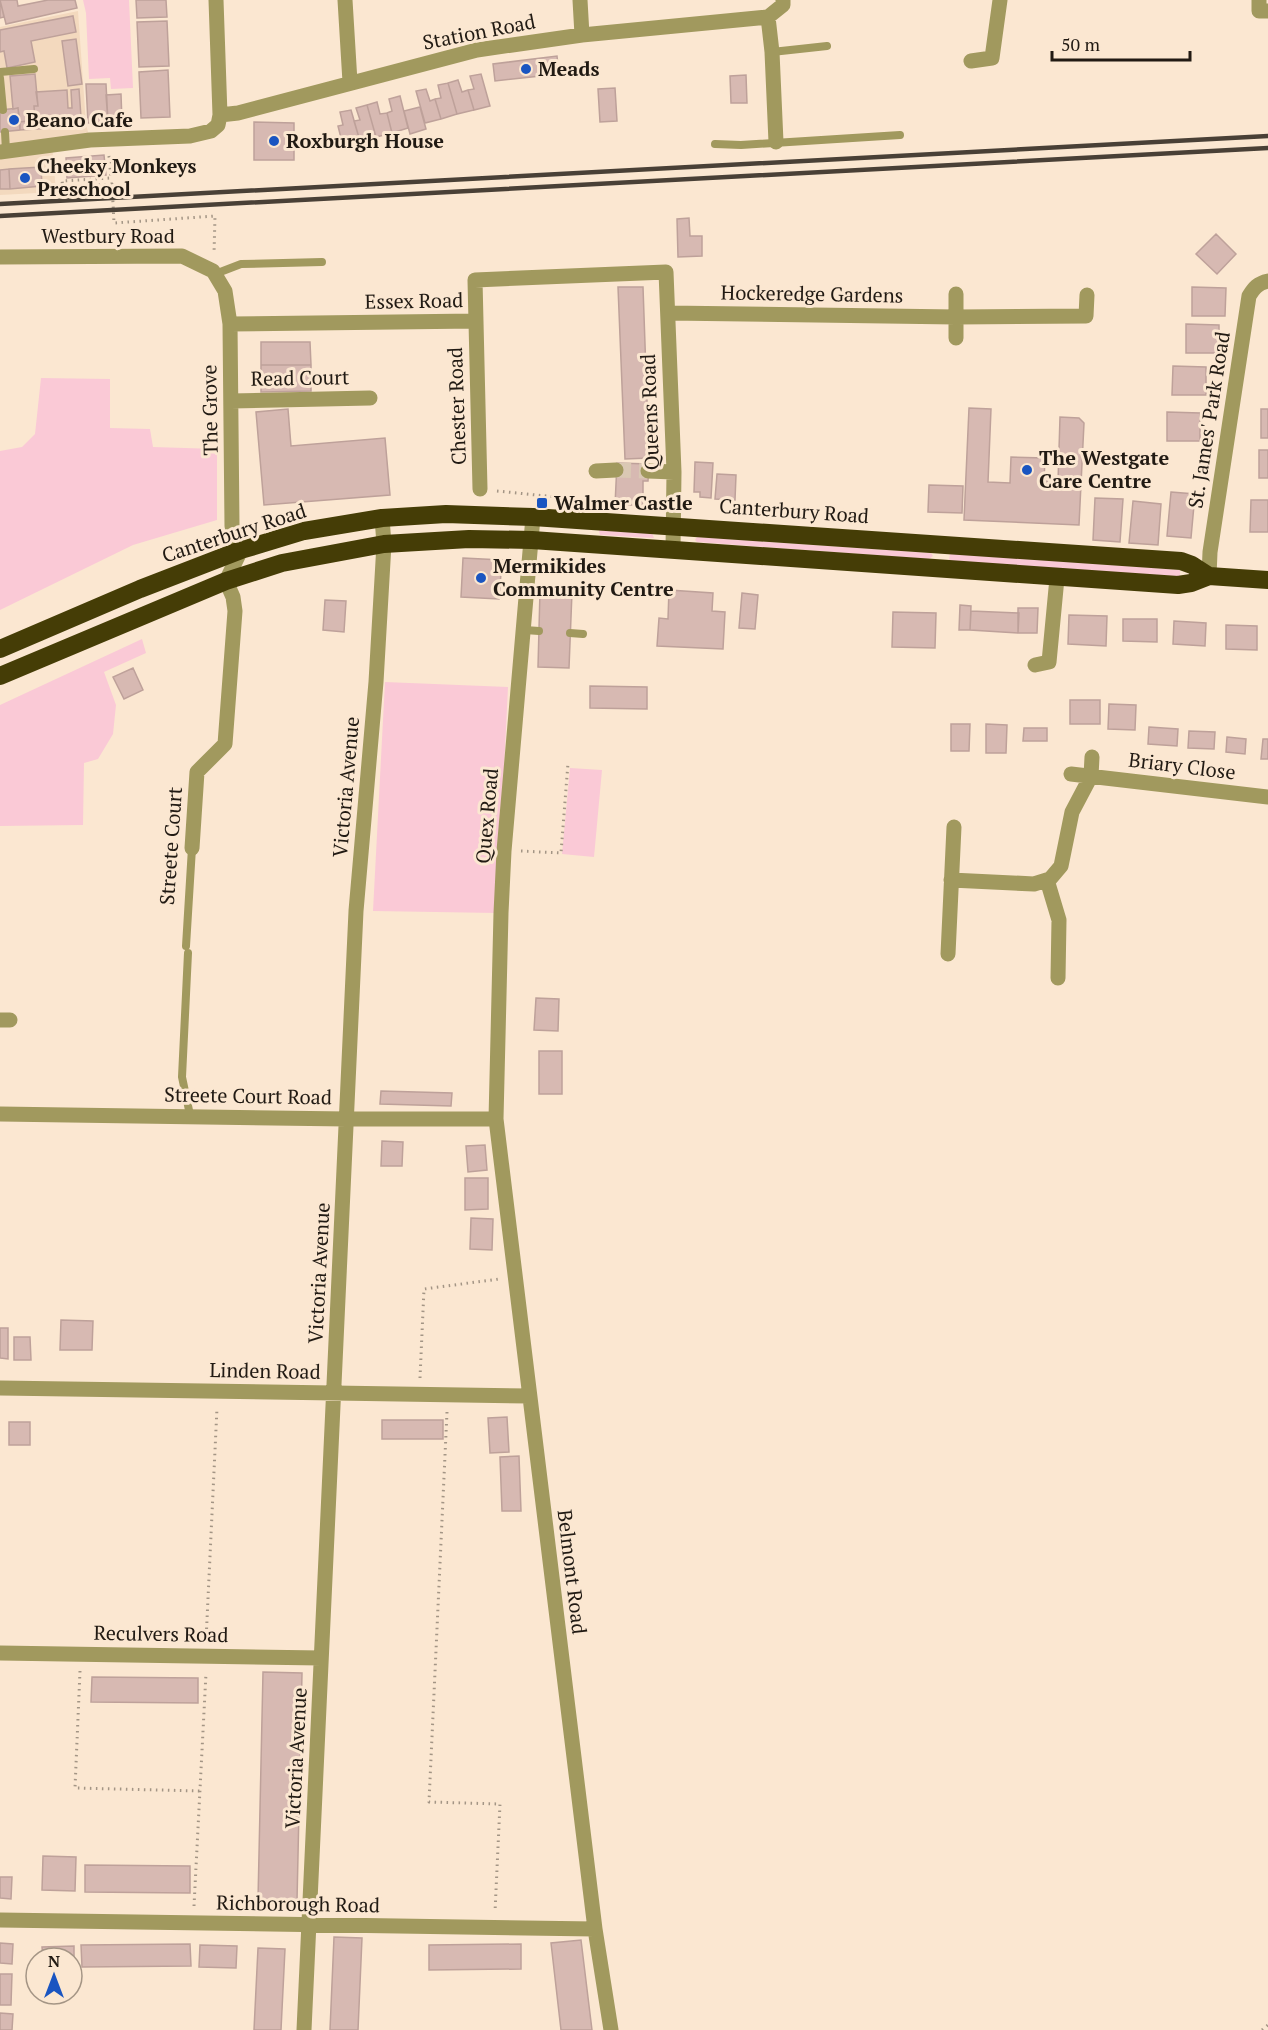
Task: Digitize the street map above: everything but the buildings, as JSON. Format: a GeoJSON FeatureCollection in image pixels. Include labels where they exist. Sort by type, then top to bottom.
{"type":"FeatureCollection","features":[{"type":"Feature","properties":{"kind":"highway","name":"Canterbury Road"},"geometry":{"type":"LineString","coordinates":[[0,649],[140,589],[241,550],[304,531],[382,518],[446,514],[673,525],[939,557],[1057,578],[1178,585],[1209,576],[1268,580]]}},
{"type":"Feature","properties":{"kind":"highway","name":"Canterbury Road"},"geometry":{"type":"LineString","coordinates":[[0,676],[226,581],[282,562],[384,544],[469,539],[532,540],[673,550],[1181,561],[1209,576]]}},
{"type":"Feature","properties":{"kind":"street"},"geometry":{"type":"LineString","coordinates":[[3,151],[108,139],[190,136],[211,131],[218,124],[220,115],[216,0]]}},
{"type":"Feature","properties":{"kind":"street"},"geometry":{"type":"LineString","coordinates":[[345,0],[350,82]]}},
{"type":"Feature","properties":{"kind":"street"},"geometry":{"type":"LineString","coordinates":[[580,0],[582,34]]}},
{"type":"Feature","properties":{"kind":"street"},"geometry":{"type":"LineString","coordinates":[[971,62],[992,58],[1000,0]]}},
{"type":"Feature","properties":{"kind":"street"},"geometry":{"type":"LineString","coordinates":[[1259,0],[1259,11],[1268,11]]}},
{"type":"Feature","properties":{"kind":"street"},"geometry":{"type":"LineString","coordinates":[[776,142],[768,16],[783,2]]}},
{"type":"Feature","properties":{"kind":"street","name":"Station Road"},"geometry":{"type":"LineString","coordinates":[[220,115],[238,113],[477,50],[582,34],[768,16]]}},
{"type":"Feature","properties":{"kind":"street","name":"Westbury Road"},"geometry":{"type":"LineString","coordinates":[[0,257],[182,256],[214,272]]}},
{"type":"Feature","properties":{"kind":"street","name":"The Grove"},"geometry":{"type":"LineString","coordinates":[[214,272],[225,291],[230,324],[232,526],[241,550]]}},
{"type":"Feature","properties":{"kind":"street","name":"Queens Road"},"geometry":{"type":"LineString","coordinates":[[666,272],[674,472],[673,550]]}},
{"type":"Feature","properties":{"kind":"street","name":"Essex Road"},"geometry":{"type":"LineString","coordinates":[[230,324],[475,321],[475,280],[666,272]]}},
{"type":"Feature","properties":{"kind":"street","name":"St. James' Park Road"},"geometry":{"type":"LineString","coordinates":[[1209,576],[1210,552],[1249,296],[1261,282],[1268,281]]}},
{"type":"Feature","properties":{"kind":"street"},"geometry":{"type":"LineString","coordinates":[[956,294],[956,338]]}},
{"type":"Feature","properties":{"kind":"street","name":"Hockeredge Gardens"},"geometry":{"type":"LineString","coordinates":[[668,313],[956,317],[1086,316],[1087,295]]}},
{"type":"Feature","properties":{"kind":"street","name":"Chester Road"},"geometry":{"type":"LineString","coordinates":[[475,321],[480,489]]}},
{"type":"Feature","properties":{"kind":"street","name":"Read Court"},"geometry":{"type":"LineString","coordinates":[[231,401],[370,398]]}},
{"type":"Feature","properties":{"kind":"street"},"geometry":{"type":"LineString","coordinates":[[596,471],[616,470]]}},
{"type":"Feature","properties":{"kind":"street"},"geometry":{"type":"LineString","coordinates":[[648,471],[674,472]]}},
{"type":"Feature","properties":{"kind":"street","name":"Quex Road"},"geometry":{"type":"LineString","coordinates":[[496,1119],[504,850],[532,630],[533,517]]}},
{"type":"Feature","properties":{"kind":"street","name":"Victoria Avenue"},"geometry":{"type":"LineString","coordinates":[[304,2030],[356,911],[376,682],[384,544],[382,518]]}},
{"type":"Feature","properties":{"kind":"street"},"geometry":{"type":"LineString","coordinates":[[226,581],[241,550]]}},
{"type":"Feature","properties":{"kind":"street"},"geometry":{"type":"LineString","coordinates":[[1035,665],[1049,662],[1057,578]]}},
{"type":"Feature","properties":{"kind":"street","name":"Streete Court"},"geometry":{"type":"LineString","coordinates":[[192,848],[197,772],[225,744],[234,611],[233,597],[226,581]]}},
{"type":"Feature","properties":{"kind":"street"},"geometry":{"type":"LineString","coordinates":[[951,880],[1034,884],[1047,880],[1056,873],[1061,866],[1072,812],[1091,777],[1092,757]]}},
{"type":"Feature","properties":{"kind":"street","name":"Briary Close"},"geometry":{"type":"LineString","coordinates":[[1071,774],[1268,797]]}},
{"type":"Feature","properties":{"kind":"street"},"geometry":{"type":"LineString","coordinates":[[948,954],[954,827]]}},
{"type":"Feature","properties":{"kind":"street"},"geometry":{"type":"LineString","coordinates":[[1047,880],[1059,920],[1058,978]]}},
{"type":"Feature","properties":{"kind":"street","name":"Streete Court Road"},"geometry":{"type":"LineString","coordinates":[[0,1114],[496,1119]]}},
{"type":"Feature","properties":{"kind":"street","name":"Belmont Road"},"geometry":{"type":"LineString","coordinates":[[496,1119],[595,1929],[611,2030]]}},
{"type":"Feature","properties":{"kind":"street","name":"Linden Road"},"geometry":{"type":"LineString","coordinates":[[0,1388],[529,1396]]}},
{"type":"Feature","properties":{"kind":"street","name":"Reculvers Road"},"geometry":{"type":"LineString","coordinates":[[0,1653],[321,1658]]}},
{"type":"Feature","properties":{"kind":"street","name":"Richborough Road"},"geometry":{"type":"LineString","coordinates":[[0,1920],[595,1929]]}},
{"type":"Feature","properties":{"kind":"lane"},"geometry":{"type":"LineString","coordinates":[[772,52],[827,46]]}},
{"type":"Feature","properties":{"kind":"lane"},"geometry":{"type":"LineString","coordinates":[[0,72],[34,69]]}},
{"type":"Feature","properties":{"kind":"lane"},"geometry":{"type":"LineString","coordinates":[[0,78],[3,110]]}},
{"type":"Feature","properties":{"kind":"lane"},"geometry":{"type":"LineString","coordinates":[[3,151],[5,132]]}},
{"type":"Feature","properties":{"kind":"lane"},"geometry":{"type":"LineString","coordinates":[[715,144],[900,135]]}},
{"type":"Feature","properties":{"kind":"lane"},"geometry":{"type":"LineString","coordinates":[[214,272],[241,264],[322,262]]}},
{"type":"Feature","properties":{"kind":"lane"},"geometry":{"type":"LineString","coordinates":[[570,633],[583,634]]}},
{"type":"Feature","properties":{"kind":"lane","name":"Streete Court"},"geometry":{"type":"LineString","coordinates":[[189,1115],[182,1077],[192,848]]}},
{"type":"Feature","properties":{"kind":"path"},"geometry":{"type":"LineString","coordinates":[[108,139],[111,177],[62,181],[63,188],[112,184],[114,223],[215,216],[214,272]]}},
{"type":"Feature","properties":{"kind":"path"},"geometry":{"type":"LineString","coordinates":[[480,489],[556,497],[562,503]]}},
{"type":"Feature","properties":{"kind":"path"},"geometry":{"type":"LineString","coordinates":[[504,850],[561,853],[568,763]]}},
{"type":"Feature","properties":{"kind":"path"},"geometry":{"type":"LineString","coordinates":[[420,1394],[424,1288],[514,1277]]}},
{"type":"Feature","properties":{"kind":"path"},"geometry":{"type":"LineString","coordinates":[[193,1923],[217,1391]]}},
{"type":"Feature","properties":{"kind":"path"},"geometry":{"type":"LineString","coordinates":[[448,1395],[429,1802],[500,1804],[495,1927]]}},
{"type":"Feature","properties":{"kind":"path"},"geometry":{"type":"LineString","coordinates":[[81,1654],[75,1788],[200,1791]]}},
{"type":"Feature","properties":{"kind":"path"},"geometry":{"type":"LineString","coordinates":[[1262,2030],[1268,2025]]}},
{"type":"Feature","properties":{"kind":"shaded area"},"geometry":{"type":"Polygon","coordinates":[[[83,0],[129,0],[133,88],[111,89],[110,78],[89,79],[86,13],[83,0]]]}},
{"type":"Feature","properties":{"kind":"shaded area"},"geometry":{"type":"Polygon","coordinates":[[[78,11],[86,124],[90,140],[52,145],[56,192],[0,195],[0,27],[78,11]]]}},
{"type":"Feature","properties":{"kind":"shaded area"},"geometry":{"type":"Polygon","coordinates":[[[41,378],[110,379],[110,428],[150,429],[153,447],[217,449],[217,520],[133,545],[0,610],[0,451],[22,447],[35,434],[41,378]]]}},
{"type":"Feature","properties":{"kind":"shaded area"},"geometry":{"type":"Polygon","coordinates":[[[601,528],[652,533],[654,538],[600,535],[601,528]]]}},
{"type":"Feature","properties":{"kind":"shaded area"},"geometry":{"type":"Polygon","coordinates":[[[697,537],[931,553],[933,556],[929,559],[697,542],[695,540],[697,537]]]}},
{"type":"Feature","properties":{"kind":"shaded area"},"geometry":{"type":"Polygon","coordinates":[[[950,553],[1180,570],[1180,577],[949,561],[950,553]]]}},
{"type":"Feature","properties":{"kind":"shaded area"},"geometry":{"type":"Polygon","coordinates":[[[142,639],[146,653],[104,672],[116,705],[113,734],[98,759],[84,763],[83,825],[0,826],[0,705],[142,639]]]}},
{"type":"Feature","properties":{"kind":"shaded area"},"geometry":{"type":"Polygon","coordinates":[[[385,682],[508,687],[497,913],[373,911],[385,682]]]}},
{"type":"Feature","properties":{"kind":"shaded area"},"geometry":{"type":"Polygon","coordinates":[[[570,768],[602,770],[594,857],[562,854],[570,768]]]}},
{"type":"Feature","properties":{"kind":"tunnel"},"geometry":{"type":"LineString","coordinates":[[616,470],[648,471]]}},
{"type":"Feature","properties":{"kind":"railway"},"geometry":{"type":"LineString","coordinates":[[0,204],[1268,136]]}},
{"type":"Feature","properties":{"kind":"railway"},"geometry":{"type":"LineString","coordinates":[[0,216],[1268,148]]}},
{"type":"Feature","properties":{"kind":"place","name":"Meads"},"geometry":{"type":"Point","coordinates":[526,69]}},
{"type":"Feature","properties":{"kind":"place","name":"Beano Cafe"},"geometry":{"type":"Point","coordinates":[14,120]}},
{"type":"Feature","properties":{"kind":"place","name":"Roxburgh House"},"geometry":{"type":"Point","coordinates":[274,141]}},
{"type":"Feature","properties":{"kind":"place","name":"Cheeky Monkeys Preschool"},"geometry":{"type":"Point","coordinates":[25,178]}},
{"type":"Feature","properties":{"kind":"place","name":"The Westgate Care Centre"},"geometry":{"type":"Point","coordinates":[1027,470]}},
{"type":"Feature","properties":{"kind":"place","name":"Walmer Castle"},"geometry":{"type":"Point","coordinates":[542,503]}},
{"type":"Feature","properties":{"kind":"place","name":"Mermikides Community Centre"},"geometry":{"type":"Point","coordinates":[481,578]}}]}
